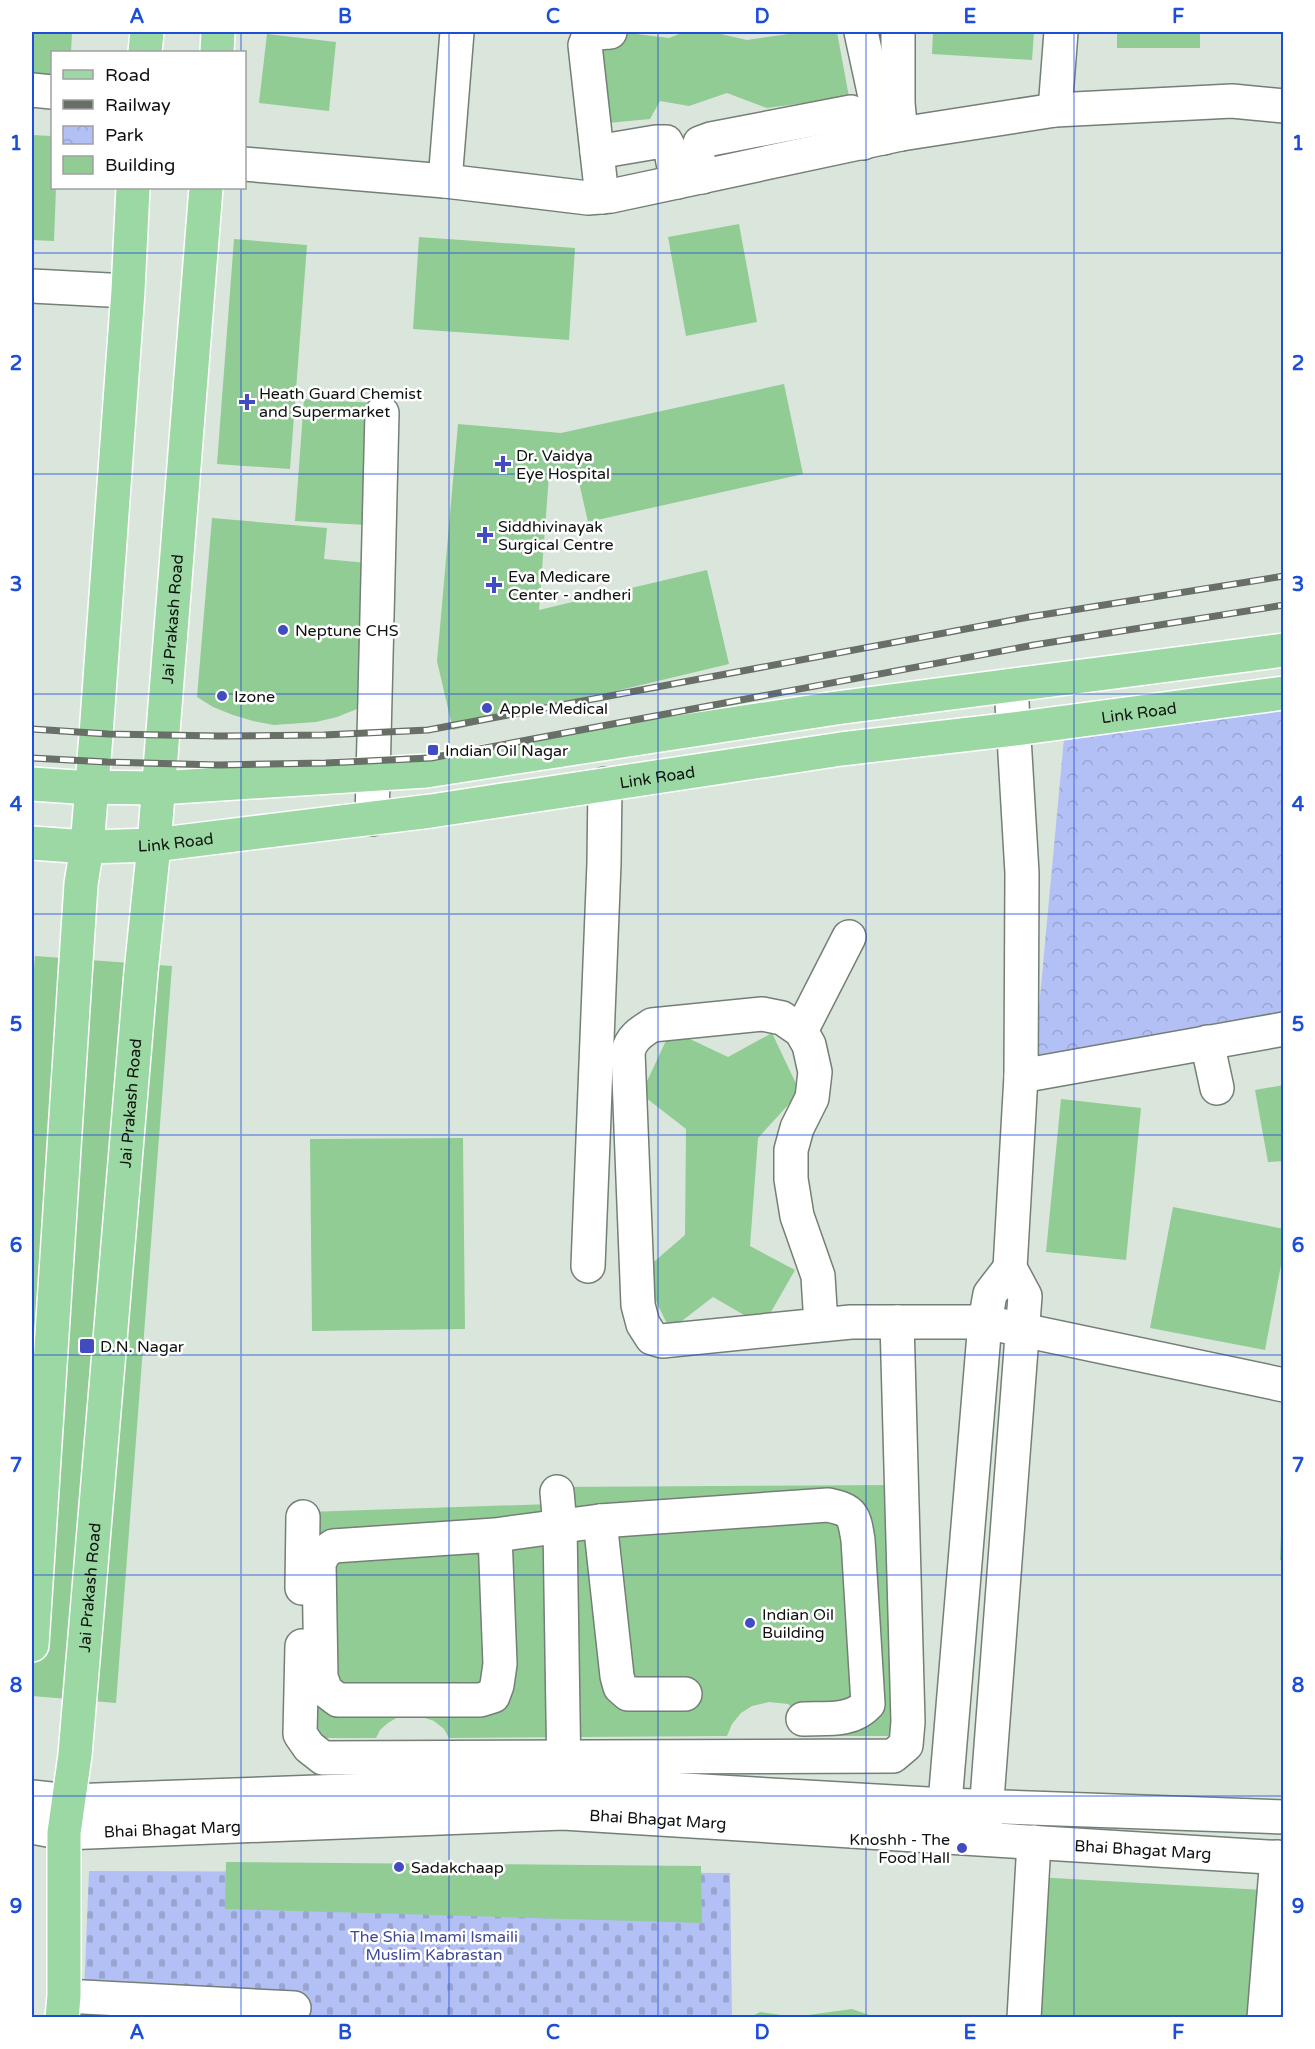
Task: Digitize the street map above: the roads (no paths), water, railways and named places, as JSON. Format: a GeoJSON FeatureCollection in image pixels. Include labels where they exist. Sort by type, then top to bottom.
{"type":"FeatureCollection","features":[{"type":"Feature","properties":{"kind":"main road"},"geometry":{"type":"LineString","coordinates":[[145,51],[147,32]]}},
{"type":"Feature","properties":{"kind":"main road"},"geometry":{"type":"LineString","coordinates":[[216,51],[218,32]]}},
{"type":"Feature","properties":{"kind":"main road"},"geometry":{"type":"LineString","coordinates":[[32,1645],[81,884],[87,847],[97,723],[128,291],[133,189]]}},
{"type":"Feature","properties":{"kind":"main road","name":"Jai Prakash Road"},"geometry":{"type":"LineString","coordinates":[[63,2007],[64,1833],[75,1755],[138,1007],[159,788],[206,189]]}},
{"type":"Feature","properties":{"kind":"main road"},"geometry":{"type":"LineString","coordinates":[[32,784],[159,788],[426,771],[836,708],[1284,650]]}},
{"type":"Feature","properties":{"kind":"main road","name":"Link Road"},"geometry":{"type":"LineString","coordinates":[[32,843],[87,847],[154,845],[431,812],[841,749],[1014,729],[1284,693]]}},
{"type":"Feature","properties":{"kind":"street"},"geometry":{"type":"LineString","coordinates":[[445,181],[457,32]]}},
{"type":"Feature","properties":{"kind":"street"},"geometry":{"type":"LineString","coordinates":[[602,197],[585,45],[586,40],[593,34],[610,32]]}},
{"type":"Feature","properties":{"kind":"street"},"geometry":{"type":"LineString","coordinates":[[861,32],[883,138]]}},
{"type":"Feature","properties":{"kind":"street"},"geometry":{"type":"LineString","coordinates":[[883,138],[898,103],[898,32]]}},
{"type":"Feature","properties":{"kind":"street"},"geometry":{"type":"LineString","coordinates":[[1055,110],[1061,32]]}},
{"type":"Feature","properties":{"kind":"street"},"geometry":{"type":"LineString","coordinates":[[32,90],[51,92]]}},
{"type":"Feature","properties":{"kind":"street"},"geometry":{"type":"LineString","coordinates":[[246,164],[445,181],[588,198],[643,189],[883,138],[1055,110],[1232,101],[1284,106]]}},
{"type":"Feature","properties":{"kind":"street"},"geometry":{"type":"LineString","coordinates":[[689,179],[700,143],[711,138],[854,112],[883,138]]}},
{"type":"Feature","properties":{"kind":"street"},"geometry":{"type":"LineString","coordinates":[[798,122],[805,155]]}},
{"type":"Feature","properties":{"kind":"street"},"geometry":{"type":"LineString","coordinates":[[746,132],[753,166]]}},
{"type":"Feature","properties":{"kind":"street"},"geometry":{"type":"LineString","coordinates":[[597,152],[666,142],[689,179]]}},
{"type":"Feature","properties":{"kind":"street"},"geometry":{"type":"LineString","coordinates":[[634,146],[643,189]]}},
{"type":"Feature","properties":{"kind":"street"},"geometry":{"type":"LineString","coordinates":[[32,286],[128,291]]}},
{"type":"Feature","properties":{"kind":"street"},"geometry":{"type":"LineString","coordinates":[[372,819],[382,413]]}},
{"type":"Feature","properties":{"kind":"street"},"geometry":{"type":"LineString","coordinates":[[983,1839],[1025,1296],[1010,1268],[1022,1076],[1022,873],[1011,686]]}},
{"type":"Feature","properties":{"kind":"street"},"geometry":{"type":"LineString","coordinates":[[588,1266],[605,784]]}},
{"type":"Feature","properties":{"kind":"street"},"geometry":{"type":"LineString","coordinates":[[801,1031],[849,937]]}},
{"type":"Feature","properties":{"kind":"street"},"geometry":{"type":"LineString","coordinates":[[821,1325],[818,1276],[797,1216],[791,1179],[791,1150],[797,1128],[812,1098],[815,1072],[801,1031],[782,1017],[762,1014],[652,1025],[630,1043],[628,1052],[638,1305],[643,1324],[652,1338],[662,1341],[851,1322],[985,1322],[1284,1385]]}},
{"type":"Feature","properties":{"kind":"street"},"geometry":{"type":"LineString","coordinates":[[1022,1076],[1284,1029]]}},
{"type":"Feature","properties":{"kind":"street"},"geometry":{"type":"LineString","coordinates":[[1207,1042],[1217,1088]]}},
{"type":"Feature","properties":{"kind":"street"},"geometry":{"type":"LineString","coordinates":[[942,1837],[985,1322],[990,1294],[1010,1268]]}},
{"type":"Feature","properties":{"kind":"street"},"geometry":{"type":"LineString","coordinates":[[32,1797],[160,1814],[564,1785],[893,1756],[906,1745],[908,1722],[897,1322]]}},
{"type":"Feature","properties":{"kind":"street"},"geometry":{"type":"LineString","coordinates":[[557,1492],[560,1527],[564,1785]]}},
{"type":"Feature","properties":{"kind":"street"},"geometry":{"type":"LineString","coordinates":[[495,1535],[500,1664],[493,1696],[480,1700],[338,1700],[326,1691],[321,1677],[319,1563],[324,1553],[333,1546],[495,1535],[600,1521],[814,1505],[844,1508],[855,1521],[858,1540],[868,1704],[861,1712],[850,1717],[803,1719]]}},
{"type":"Feature","properties":{"kind":"street"},"geometry":{"type":"LineString","coordinates":[[303,1517],[300,1734],[309,1747],[322,1758],[564,1785],[945,1805],[1284,1817]]}},
{"type":"Feature","properties":{"kind":"street"},"geometry":{"type":"LineString","coordinates":[[600,1521],[620,1687],[628,1695],[685,1694]]}},
{"type":"Feature","properties":{"kind":"street","name":"Bhai Bhagat Marg"},"geometry":{"type":"LineString","coordinates":[[564,1785],[942,1837],[1280,1858]]}},
{"type":"Feature","properties":{"kind":"street"},"geometry":{"type":"LineString","coordinates":[[1151,1850],[1153,1812]]}},
{"type":"Feature","properties":{"kind":"street","name":"Bhai Bhagat Marg"},"geometry":{"type":"LineString","coordinates":[[32,1827],[64,1833],[160,1814]]}},
{"type":"Feature","properties":{"kind":"street"},"geometry":{"type":"LineString","coordinates":[[1024,2018],[1034,1842]]}},
{"type":"Feature","properties":{"kind":"street"},"geometry":{"type":"LineString","coordinates":[[1264,2018],[1280,1858]]}},
{"type":"Feature","properties":{"kind":"street"},"geometry":{"type":"LineString","coordinates":[[63,2007],[294,2008]]}},
{"type":"Feature","properties":{"kind":"railway"},"geometry":{"type":"LineString","coordinates":[[32,729],[108,734],[219,736],[324,735],[428,730],[1029,617],[1284,576]]}},
{"type":"Feature","properties":{"kind":"railway"},"geometry":{"type":"LineString","coordinates":[[32,758],[219,765],[431,758],[1034,645],[1284,605]]}},
{"type":"Feature","properties":{"kind":"place","name":"Heath Guard Chemist and Supermarket"},"geometry":{"type":"Point","coordinates":[247,402]}},
{"type":"Feature","properties":{"kind":"place","name":"Dr. Vaidya Eye Hospital"},"geometry":{"type":"Point","coordinates":[503,464]}},
{"type":"Feature","properties":{"kind":"place","name":"Siddhivinayak Surgical Centre"},"geometry":{"type":"Point","coordinates":[485,535]}},
{"type":"Feature","properties":{"kind":"place","name":"Eva Medicare Center - andheri"},"geometry":{"type":"Point","coordinates":[494,585]}},
{"type":"Feature","properties":{"kind":"place","name":"Neptune CHS"},"geometry":{"type":"Point","coordinates":[283,630]}},
{"type":"Feature","properties":{"kind":"place","name":"Izone"},"geometry":{"type":"Point","coordinates":[222,696]}},
{"type":"Feature","properties":{"kind":"place","name":"Apple Medical"},"geometry":{"type":"Point","coordinates":[487,708]}},
{"type":"Feature","properties":{"kind":"place","name":"Indian Oil Nagar"},"geometry":{"type":"Point","coordinates":[433,750]}},
{"type":"Feature","properties":{"kind":"place","name":"D.N. Nagar"},"geometry":{"type":"Point","coordinates":[87,1346]}},
{"type":"Feature","properties":{"kind":"place","name":"Indian Oil Building"},"geometry":{"type":"Point","coordinates":[750,1623]}},
{"type":"Feature","properties":{"kind":"place","name":"Knoshh - The Food Hall"},"geometry":{"type":"Point","coordinates":[962,1848]}},
{"type":"Feature","properties":{"kind":"place","name":"Sadakchaap"},"geometry":{"type":"Point","coordinates":[399,1867]}},
{"type":"Feature","properties":{"kind":"park label","name":"The Shia Imami Ismaili Muslim Kabrastan"},"geometry":{"type":"Point","coordinates":[434,1945]}}]}
